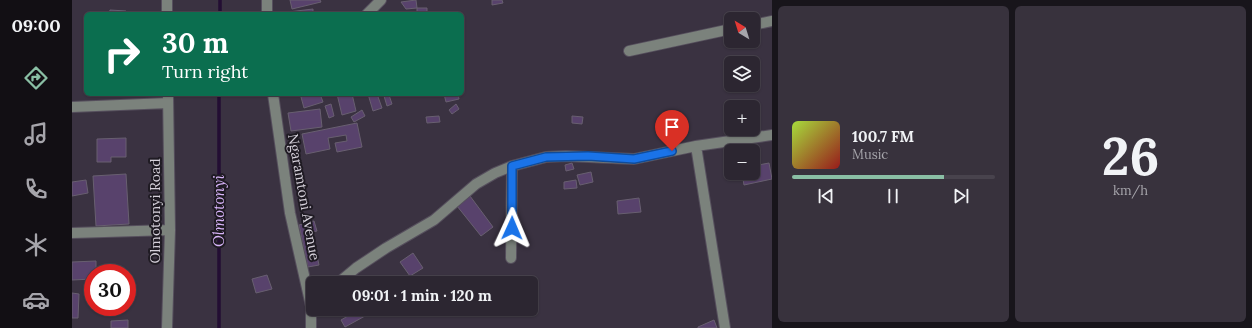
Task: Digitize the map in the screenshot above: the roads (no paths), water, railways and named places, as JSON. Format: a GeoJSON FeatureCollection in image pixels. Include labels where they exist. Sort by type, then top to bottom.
{"type":"FeatureCollection","features":[{"type":"Feature","properties":{"kind":"street"},"geometry":{"type":"LineString","coordinates":[[167,0],[167,12]]}},
{"type":"Feature","properties":{"kind":"street"},"geometry":{"type":"LineString","coordinates":[[267,0],[267,12]]}},
{"type":"Feature","properties":{"kind":"street"},"geometry":{"type":"LineString","coordinates":[[369,12],[381,0]]}},
{"type":"Feature","properties":{"kind":"street"},"geometry":{"type":"LineString","coordinates":[[760,24],[772,21]]}},
{"type":"Feature","properties":{"kind":"street"},"geometry":{"type":"LineString","coordinates":[[629,51],[724,31]]}},
{"type":"Feature","properties":{"kind":"street","name":"Ngaramtoni Avenue"},"geometry":{"type":"LineString","coordinates":[[273,96],[290,213],[306,280]]}},
{"type":"Feature","properties":{"kind":"street"},"geometry":{"type":"LineString","coordinates":[[72,107],[168,98]]}},
{"type":"Feature","properties":{"kind":"street","name":"Olmotonyi Road"},"geometry":{"type":"LineString","coordinates":[[167,328],[170,230],[168,98]]}},
{"type":"Feature","properties":{"kind":"street"},"geometry":{"type":"LineString","coordinates":[[346,276],[386,248],[434,220],[476,184],[495,173],[512,166],[546,157],[566,156],[634,159],[696,146],[772,135]]}},
{"type":"Feature","properties":{"kind":"street"},"geometry":{"type":"LineString","coordinates":[[696,146],[725,328]]}},
{"type":"Feature","properties":{"kind":"street"},"geometry":{"type":"LineString","coordinates":[[511,258],[512,166]]}},
{"type":"Feature","properties":{"kind":"street"},"geometry":{"type":"LineString","coordinates":[[72,233],[170,230]]}},
{"type":"Feature","properties":{"kind":"street","name":"Ngaramtoni Avenue"},"geometry":{"type":"LineString","coordinates":[[311,328],[312,316]]}},
{"type":"Feature","properties":{"kind":"waterway","name":"Olmotonyi"},"geometry":{"type":"LineString","coordinates":[[220,0],[220,12]]}},
{"type":"Feature","properties":{"kind":"waterway","name":"Olmotonyi"},"geometry":{"type":"LineString","coordinates":[[219,96],[219,328]]}}]}
